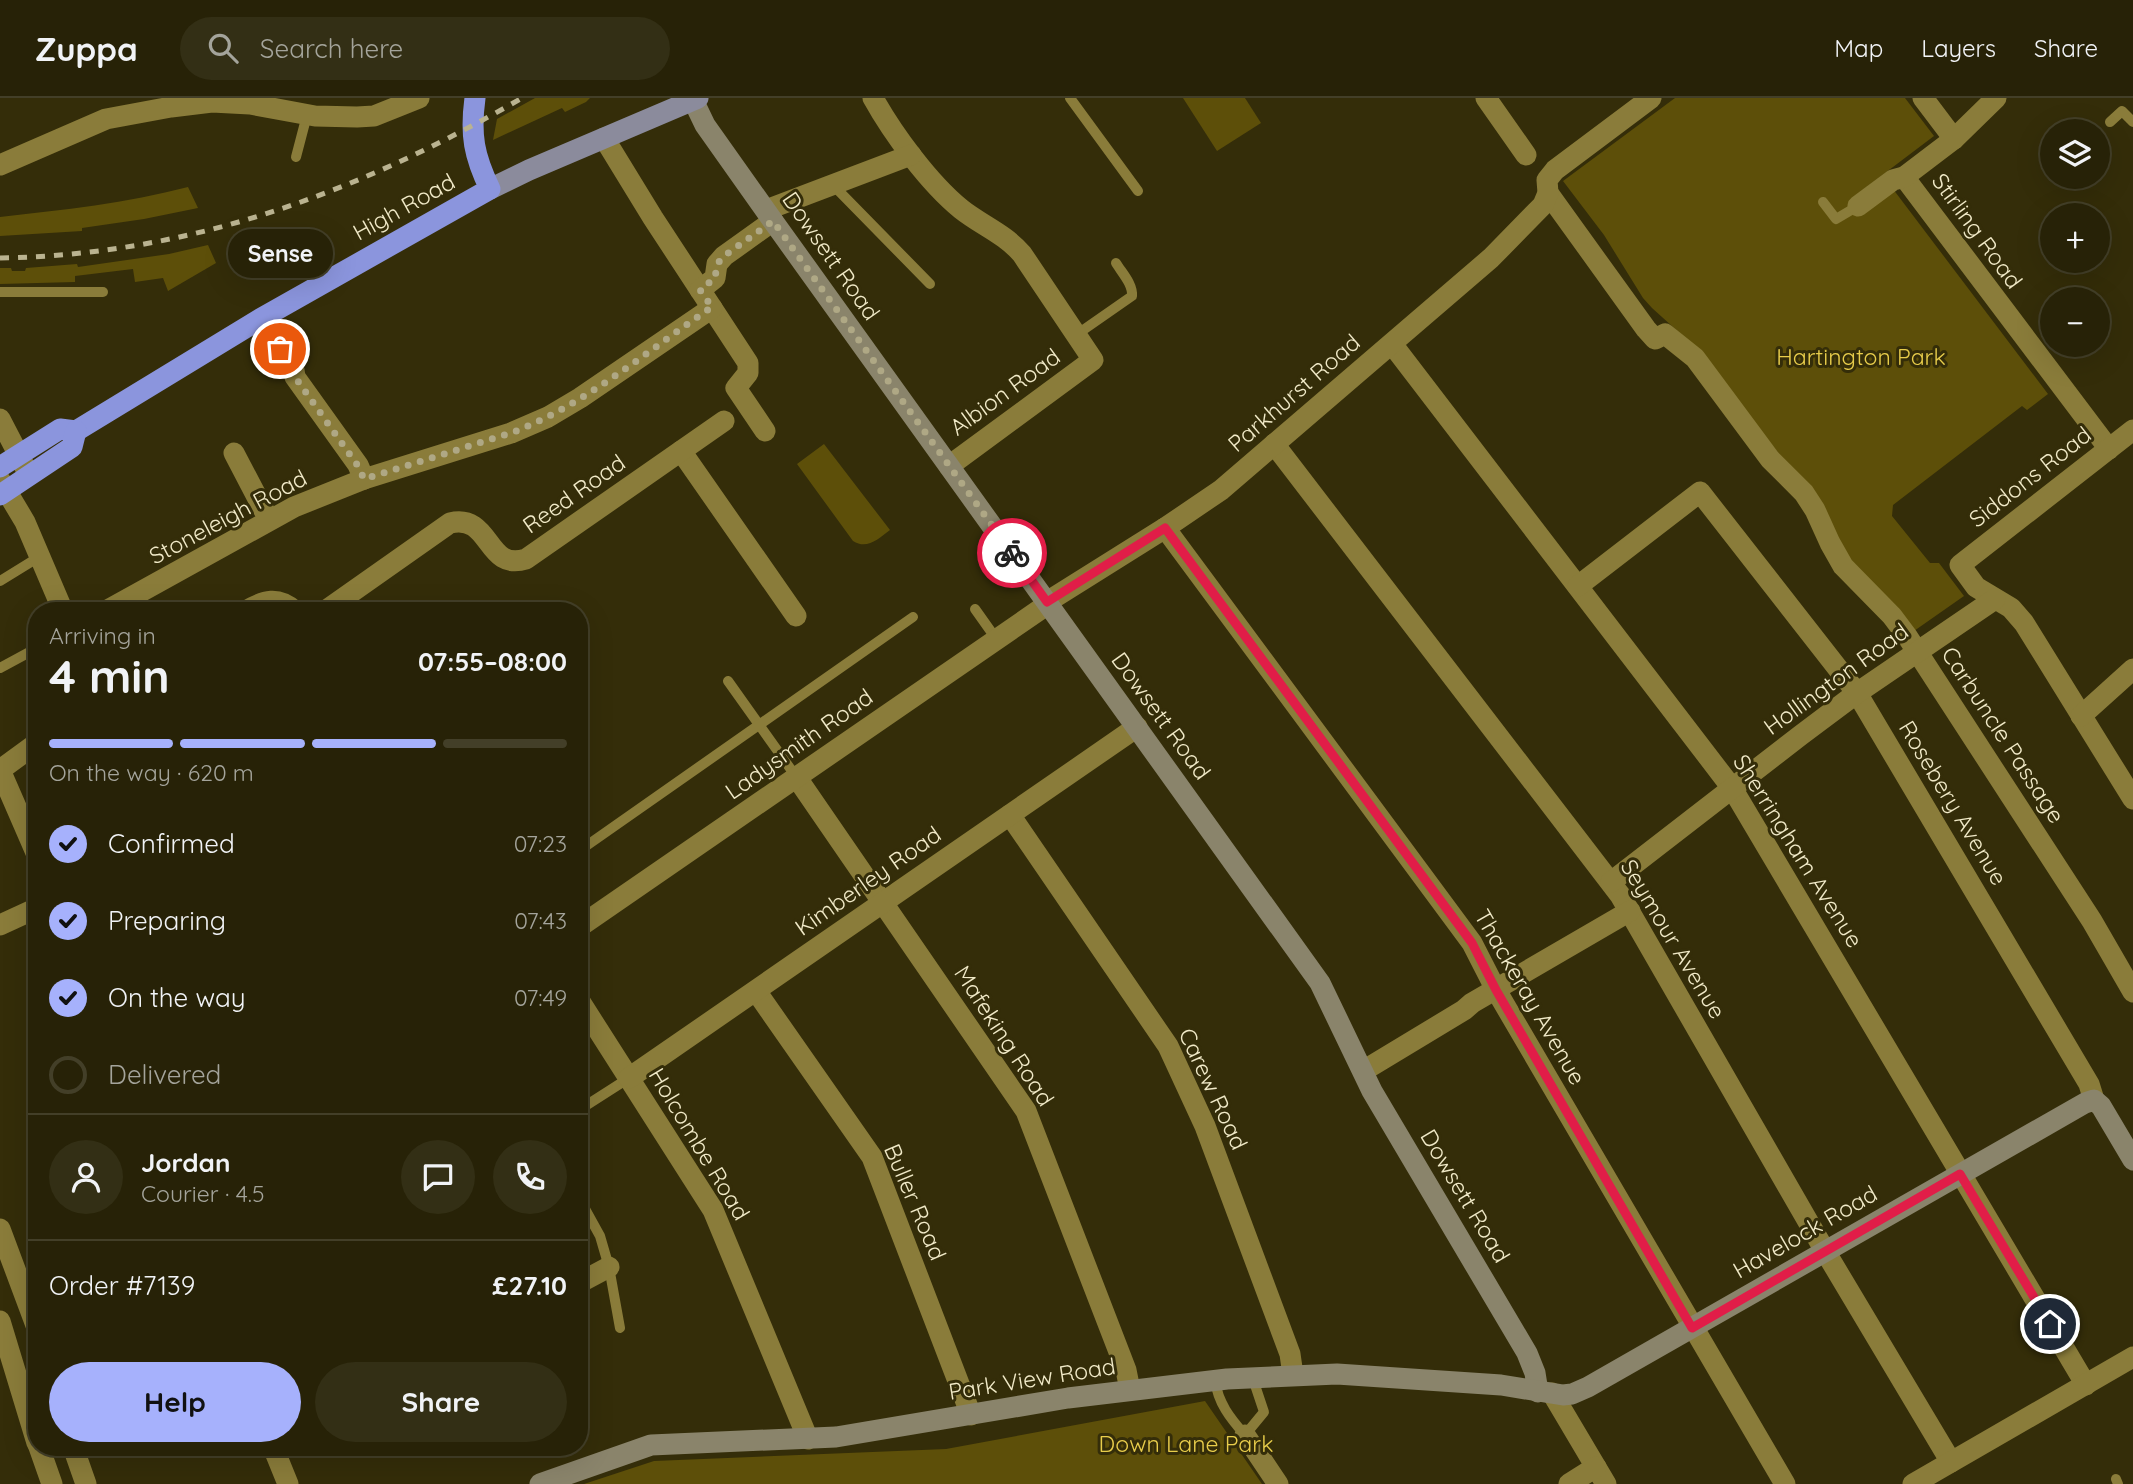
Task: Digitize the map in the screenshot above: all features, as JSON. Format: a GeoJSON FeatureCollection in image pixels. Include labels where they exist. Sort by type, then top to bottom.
{"type":"FeatureCollection","features":[{"type":"Feature","properties":{"kind":"highway"},"geometry":{"type":"LineString","coordinates":[[475,98],[472,118],[474,149],[490,189]]}},
{"type":"Feature","properties":{"kind":"highway","name":"High Road"},"geometry":{"type":"LineString","coordinates":[[0,467],[60,429],[76,430],[248,326],[490,189]]}},
{"type":"Feature","properties":{"kind":"highway","name":"High Road"},"geometry":{"type":"LineString","coordinates":[[2,488],[29,475],[72,447],[76,430]]}},
{"type":"Feature","properties":{"kind":"main road","name":"High Road"},"geometry":{"type":"LineString","coordinates":[[490,189],[696,99]]}},
{"type":"Feature","properties":{"kind":"street"},"geometry":{"type":"LineString","coordinates":[[0,166],[106,118],[212,102],[249,101],[307,115],[374,116],[419,98]]}},
{"type":"Feature","properties":{"kind":"street"},"geometry":{"type":"LineString","coordinates":[[873,98],[895,135],[958,207],[1015,246],[1076,335]]}},
{"type":"Feature","properties":{"kind":"street"},"geometry":{"type":"LineString","coordinates":[[1486,98],[1526,155]]}},
{"type":"Feature","properties":{"kind":"street","name":"Parkhurst Road"},"geometry":{"type":"LineString","coordinates":[[1048,603],[1209,499],[1491,258],[1544,205],[1548,193],[1547,180],[1555,170],[1651,98]]}},
{"type":"Feature","properties":{"kind":"street"},"geometry":{"type":"LineString","coordinates":[[1923,98],[1954,139]]}},
{"type":"Feature","properties":{"kind":"street"},"geometry":{"type":"LineString","coordinates":[[1858,206],[1893,180],[1904,177],[1954,139],[1996,98]]}},
{"type":"Feature","properties":{"kind":"street","name":"Dowsett Road"},"geometry":{"type":"LineString","coordinates":[[696,99],[705,125],[1320,983],[1372,1091],[1527,1353],[1545,1393]]}},
{"type":"Feature","properties":{"kind":"street"},"geometry":{"type":"LineString","coordinates":[[604,138],[748,363],[748,373],[736,388],[765,431]]}},
{"type":"Feature","properties":{"kind":"street"},"geometry":{"type":"LineString","coordinates":[[706,299],[715,278],[717,264],[770,216],[833,185],[911,155]]}},
{"type":"Feature","properties":{"kind":"street","name":"Stirling Road"},"geometry":{"type":"LineString","coordinates":[[1904,177],[2109,449]]}},
{"type":"Feature","properties":{"kind":"street","name":"Carbuncle Passage"},"geometry":{"type":"LineString","coordinates":[[1548,193],[1655,339],[1665,334],[1695,358],[1770,459],[1811,503],[1843,565],[1892,616],[1917,652],[2092,920],[2133,992]]}},
{"type":"Feature","properties":{"kind":"street","name":"Stoneleigh Road"},"geometry":{"type":"LineString","coordinates":[[123,602],[294,507],[364,479],[511,433],[542,420],[580,398],[706,299]]}},
{"type":"Feature","properties":{"kind":"street","name":"Albion Road"},"geometry":{"type":"LineString","coordinates":[[949,467],[1093,360],[1076,335]]}},
{"type":"Feature","properties":{"kind":"street","name":"Sherringham Avenue"},"geometry":{"type":"LineString","coordinates":[[1392,344],[1732,788],[2085,1385]]}},
{"type":"Feature","properties":{"kind":"street"},"geometry":{"type":"LineString","coordinates":[[280,349],[295,377],[358,466],[364,479]]}},
{"type":"Feature","properties":{"kind":"street"},"geometry":{"type":"LineString","coordinates":[[0,419],[29,475]]}},
{"type":"Feature","properties":{"kind":"street","name":"Reed Road"},"geometry":{"type":"LineString","coordinates":[[338,602],[450,523],[472,524],[504,559],[526,559],[724,421]]}},
{"type":"Feature","properties":{"kind":"street","name":"Siddons Road"},"geometry":{"type":"LineString","coordinates":[[1995,600],[1976,587],[1960,565],[2133,430]]}},
{"type":"Feature","properties":{"kind":"street","name":"Seymour Avenue"},"geometry":{"type":"LineString","coordinates":[[1274,444],[1611,882],[1951,1462]]}},
{"type":"Feature","properties":{"kind":"street"},"geometry":{"type":"LineString","coordinates":[[681,451],[796,616]]}},
{"type":"Feature","properties":{"kind":"street"},"geometry":{"type":"LineString","coordinates":[[234,453],[269,520]]}},
{"type":"Feature","properties":{"kind":"street"},"geometry":{"type":"LineString","coordinates":[[2,488],[25,522],[59,602]]}},
{"type":"Feature","properties":{"kind":"street","name":"Rosebery Avenue"},"geometry":{"type":"LineString","coordinates":[[1577,586],[1700,492],[1857,693],[2089,1084],[2094,1100],[2101,1106],[2133,1160]]}},
{"type":"Feature","properties":{"kind":"street","name":"Thackeray Avenue"},"geometry":{"type":"LineString","coordinates":[[1165,528],[1472,943],[1496,990],[1785,1484]]}},
{"type":"Feature","properties":{"kind":"street"},"geometry":{"type":"LineString","coordinates":[[1995,600],[2011,608],[2024,623],[2133,799]]}},
{"type":"Feature","properties":{"kind":"street","name":"Hollington Road"},"geometry":{"type":"LineString","coordinates":[[1611,882],[1857,693],[1995,600]]}},
{"type":"Feature","properties":{"kind":"street","name":"Ladysmith Road"},"geometry":{"type":"LineString","coordinates":[[588,921],[1048,603]]}},
{"type":"Feature","properties":{"kind":"street"},"geometry":{"type":"LineString","coordinates":[[2081,716],[2133,669]]}},
{"type":"Feature","properties":{"kind":"street","name":"Kimberley Road"},"geometry":{"type":"LineString","coordinates":[[629,1078],[1137,727]]}},
{"type":"Feature","properties":{"kind":"street"},"geometry":{"type":"LineString","coordinates":[[28,750],[0,770],[28,834]]}},
{"type":"Feature","properties":{"kind":"street","name":"Mafeking Road"},"geometry":{"type":"LineString","coordinates":[[797,778],[1026,1111],[1126,1370],[1130,1390]]}},
{"type":"Feature","properties":{"kind":"street","name":"Carew Road"},"geometry":{"type":"LineString","coordinates":[[1010,815],[1168,1046],[1205,1126],[1290,1354],[1293,1376]]}},
{"type":"Feature","properties":{"kind":"street"},"geometry":{"type":"LineString","coordinates":[[1363,1071],[1472,1003],[1630,911]]}},
{"type":"Feature","properties":{"kind":"street"},"geometry":{"type":"LineString","coordinates":[[0,925],[28,912]]}},
{"type":"Feature","properties":{"kind":"street","name":"Buller Road"},"geometry":{"type":"LineString","coordinates":[[756,991],[872,1157],[971,1415]]}},
{"type":"Feature","properties":{"kind":"street","name":"Holcombe Road"},"geometry":{"type":"LineString","coordinates":[[588,1014],[718,1219],[808,1439]]}},
{"type":"Feature","properties":{"kind":"street","name":"Havelock Road"},"geometry":{"type":"LineString","coordinates":[[1545,1393],[1563,1395],[1580,1391],[2094,1100]]}},
{"type":"Feature","properties":{"kind":"street"},"geometry":{"type":"LineString","coordinates":[[0,1229],[28,1304]]}},
{"type":"Feature","properties":{"kind":"street"},"geometry":{"type":"LineString","coordinates":[[588,1278],[609,1267]]}},
{"type":"Feature","properties":{"kind":"street"},"geometry":{"type":"LineString","coordinates":[[0,1321],[28,1412]]}},
{"type":"Feature","properties":{"kind":"street"},"geometry":{"type":"LineString","coordinates":[[1913,1484],[2133,1357]]}},
{"type":"Feature","properties":{"kind":"street","name":"Park View Road"},"geometry":{"type":"LineString","coordinates":[[540,1484],[651,1446],[836,1437],[1068,1398],[1215,1380],[1338,1374],[1501,1385],[1545,1393]]}},
{"type":"Feature","properties":{"kind":"street"},"geometry":{"type":"LineString","coordinates":[[1545,1393],[1601,1475],[1569,1484]]}},
{"type":"Feature","properties":{"kind":"street"},"geometry":{"type":"LineString","coordinates":[[1245,1435],[1278,1484]]}},
{"type":"Feature","properties":{"kind":"street"},"geometry":{"type":"LineString","coordinates":[[42,1456],[52,1484]]}},
{"type":"Feature","properties":{"kind":"street"},"geometry":{"type":"LineString","coordinates":[[76,1456],[86,1484]]}},
{"type":"Feature","properties":{"kind":"street"},"geometry":{"type":"LineString","coordinates":[[279,1456],[288,1484]]}},
{"type":"Feature","properties":{"kind":"lane"},"geometry":{"type":"LineString","coordinates":[[1070,98],[1138,191]]}},
{"type":"Feature","properties":{"kind":"lane"},"geometry":{"type":"LineString","coordinates":[[2110,122],[2122,111],[2133,122]]}},
{"type":"Feature","properties":{"kind":"lane"},"geometry":{"type":"LineString","coordinates":[[296,157],[307,115]]}},
{"type":"Feature","properties":{"kind":"lane"},"geometry":{"type":"LineString","coordinates":[[833,185],[930,284]]}},
{"type":"Feature","properties":{"kind":"lane"},"geometry":{"type":"LineString","coordinates":[[1823,202],[1836,219],[1858,206]]}},
{"type":"Feature","properties":{"kind":"lane"},"geometry":{"type":"LineString","coordinates":[[1076,335],[1132,296],[1129,283],[1116,263]]}},
{"type":"Feature","properties":{"kind":"lane"},"geometry":{"type":"LineString","coordinates":[[0,292],[103,292]]}},
{"type":"Feature","properties":{"kind":"lane"},"geometry":{"type":"LineString","coordinates":[[0,581],[39,557]]}},
{"type":"Feature","properties":{"kind":"lane"},"geometry":{"type":"LineString","coordinates":[[975,609],[997,640]]}},
{"type":"Feature","properties":{"kind":"lane"},"geometry":{"type":"LineString","coordinates":[[588,845],[913,617]]}},
{"type":"Feature","properties":{"kind":"lane"},"geometry":{"type":"LineString","coordinates":[[0,668],[28,653]]}},
{"type":"Feature","properties":{"kind":"lane"},"geometry":{"type":"LineString","coordinates":[[728,681],[797,778]]}},
{"type":"Feature","properties":{"kind":"lane"},"geometry":{"type":"LineString","coordinates":[[588,1104],[629,1078]]}},
{"type":"Feature","properties":{"kind":"lane"},"geometry":{"type":"LineString","coordinates":[[588,1214],[600,1236],[609,1267],[620,1328]]}},
{"type":"Feature","properties":{"kind":"lane"},"geometry":{"type":"LineString","coordinates":[[1215,1380],[1217,1395],[1223,1406],[1245,1435],[1264,1412],[1253,1378]]}},
{"type":"Feature","properties":{"kind":"green space"},"geometry":{"type":"Polygon","coordinates":[[[535,98],[590,98],[565,112],[562,108],[493,140],[497,119],[535,98]]]}},
{"type":"Feature","properties":{"kind":"green space"},"geometry":{"type":"Polygon","coordinates":[[[1183,98],[1245,98],[1261,123],[1217,151],[1183,98]]]}},
{"type":"Feature","properties":{"kind":"green space","name":"Hartington Park"},"geometry":{"type":"Polygon","coordinates":[[[1675,98],[1905,98],[1934,136],[1852,198],[1893,189],[2048,394],[2027,410],[2022,406],[1893,505],[1892,516],[1930,563],[1939,563],[1964,596],[1914,631],[1849,559],[1795,474],[1693,345],[1643,298],[1604,235],[1563,181],[1675,98]]]}},
{"type":"Feature","properties":{"kind":"green space"},"geometry":{"type":"Polygon","coordinates":[[[188,187],[198,208],[82,228],[82,231],[0,236],[0,217],[118,202],[188,187]]]}},
{"type":"Feature","properties":{"kind":"green space"},"geometry":{"type":"Polygon","coordinates":[[[208,245],[216,263],[168,291],[163,278],[135,282],[133,269],[75,276],[75,282],[0,284],[0,268],[25,271],[26,268],[77,264],[78,267],[169,254],[208,245]]]}},
{"type":"Feature","properties":{"kind":"green space"},"geometry":{"type":"Polygon","coordinates":[[[824,444],[890,530],[868,544],[853,541],[797,464],[824,444]]]}},
{"type":"Feature","properties":{"kind":"green space","name":"Down Lane Park"},"geometry":{"type":"Polygon","coordinates":[[[1205,1401],[1262,1484],[584,1484],[654,1461],[946,1449],[1205,1401]]]}},
{"type":"Feature","properties":{"kind":"railway"},"geometry":{"type":"LineString","coordinates":[[0,258],[70,254],[139,245],[206,231],[271,212],[398,162],[461,132],[522,98]]}},
{"type":"Feature","properties":{"kind":"way so far"},"geometry":{"type":"LineString","coordinates":[[280,349],[295,377],[358,466],[364,479],[511,433],[565,408],[712,307],[700,290],[715,278],[717,264],[734,248],[773,221],[1012,553]]}},
{"type":"Feature","properties":{"kind":"place","name":"Sense"},"geometry":{"type":"Point","coordinates":[280,349]}},
{"type":"Feature","properties":{"kind":"route"},"geometry":{"type":"LineString","coordinates":[[1012,553],[1047,602],[1165,528],[1472,943],[1496,990],[1692,1328],[1960,1174],[2050,1324]]}}]}
